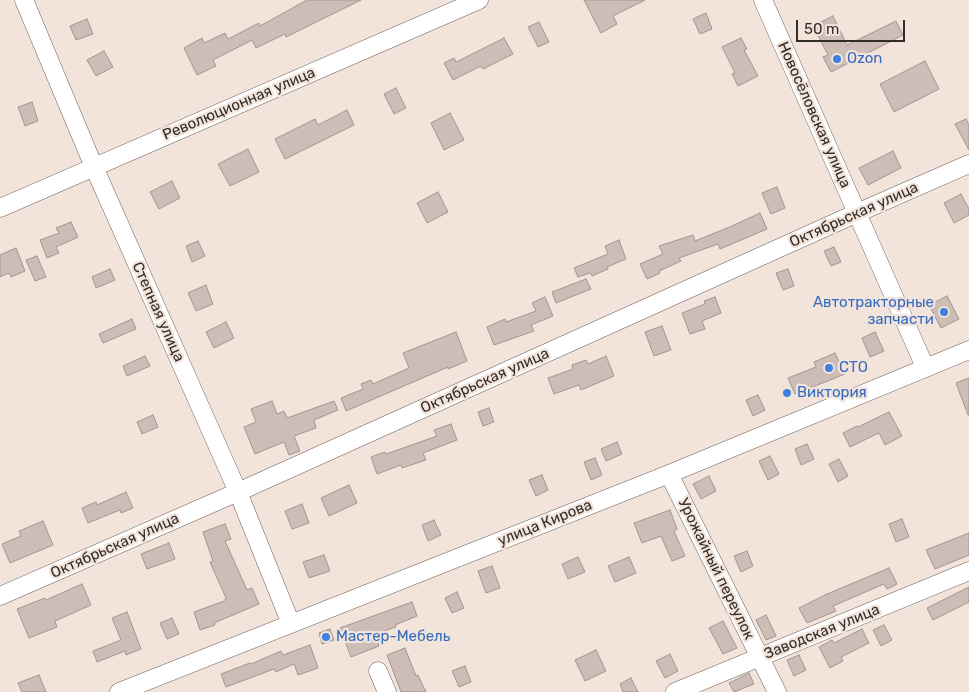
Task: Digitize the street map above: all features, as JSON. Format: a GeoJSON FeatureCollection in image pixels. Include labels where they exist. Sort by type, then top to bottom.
{"type":"FeatureCollection","features":[{"type":"Feature","properties":{"kind":"street","name":"Степная улица"},"geometry":{"type":"LineString","coordinates":[[24,0],[94,166],[238,492],[291,624]]}},
{"type":"Feature","properties":{"kind":"street","name":"Революционная улица"},"geometry":{"type":"LineString","coordinates":[[0,208],[479,0]]}},
{"type":"Feature","properties":{"kind":"street","name":"Новосёловская улица"},"geometry":{"type":"LineString","coordinates":[[763,0],[925,367]]}},
{"type":"Feature","properties":{"kind":"street","name":"Октябрьская улица"},"geometry":{"type":"LineString","coordinates":[[0,596],[238,492],[969,164]]}},
{"type":"Feature","properties":{"kind":"street","name":"улица Кирова"},"geometry":{"type":"LineString","coordinates":[[119,692],[669,474],[969,350]]}},
{"type":"Feature","properties":{"kind":"street","name":"Урожайный переулок"},"geometry":{"type":"LineString","coordinates":[[669,474],[777,692]]}},
{"type":"Feature","properties":{"kind":"street","name":"Заводская улица"},"geometry":{"type":"LineString","coordinates":[[675,692],[969,571]]}},
{"type":"Feature","properties":{"kind":"street"},"geometry":{"type":"LineString","coordinates":[[378,671],[387,692]]}},
{"type":"Feature","properties":{"kind":"building"},"geometry":{"type":"Polygon","coordinates":[[[307,0],[361,0],[286,37],[285,34],[256,48],[252,40],[213,60],[216,66],[197,75],[184,48],[202,38],[204,43],[225,33],[228,39],[259,23],[260,26],[307,0]]]}},
{"type":"Feature","properties":{"kind":"building"},"geometry":{"type":"Polygon","coordinates":[[[584,0],[645,0],[613,16],[617,24],[601,33],[584,0]]]}},
{"type":"Feature","properties":{"kind":"building"},"geometry":{"type":"Polygon","coordinates":[[[706,13],[712,29],[700,34],[693,19],[706,13]]]}},
{"type":"Feature","properties":{"kind":"building"},"geometry":{"type":"Polygon","coordinates":[[[833,16],[847,45],[896,21],[903,35],[831,72],[823,57],[828,55],[813,26],[833,16]]]}},
{"type":"Feature","properties":{"kind":"building"},"geometry":{"type":"Polygon","coordinates":[[[87,19],[93,34],[76,40],[70,26],[87,19]]]}},
{"type":"Feature","properties":{"kind":"building"},"geometry":{"type":"Polygon","coordinates":[[[539,22],[549,42],[538,47],[528,27],[539,22]]]}},
{"type":"Feature","properties":{"kind":"building"},"geometry":{"type":"Polygon","coordinates":[[[504,38],[513,54],[483,69],[481,66],[453,80],[444,63],[454,58],[456,62],[504,38]]]}},
{"type":"Feature","properties":{"kind":"building"},"geometry":{"type":"Polygon","coordinates":[[[741,38],[747,49],[744,50],[758,76],[738,86],[732,74],[735,73],[722,47],[741,38]]]}},
{"type":"Feature","properties":{"kind":"building"},"geometry":{"type":"Polygon","coordinates":[[[104,51],[113,67],[96,76],[87,60],[104,51]]]}},
{"type":"Feature","properties":{"kind":"building"},"geometry":{"type":"Polygon","coordinates":[[[925,61],[939,89],[894,112],[880,84],[925,61]]]}},
{"type":"Feature","properties":{"kind":"building"},"geometry":{"type":"Polygon","coordinates":[[[396,88],[406,108],[394,114],[384,94],[396,88]]]}},
{"type":"Feature","properties":{"kind":"building"},"geometry":{"type":"Polygon","coordinates":[[[32,102],[38,121],[25,126],[18,107],[32,102]]]}},
{"type":"Feature","properties":{"kind":"building"},"geometry":{"type":"Polygon","coordinates":[[[347,110],[354,125],[285,159],[275,139],[315,119],[318,125],[347,110]]]}},
{"type":"Feature","properties":{"kind":"building"},"geometry":{"type":"Polygon","coordinates":[[[450,113],[464,140],[444,150],[431,123],[450,113]]]}},
{"type":"Feature","properties":{"kind":"building"},"geometry":{"type":"Polygon","coordinates":[[[966,119],[969,125],[969,150],[955,124],[966,119]]]}},
{"type":"Feature","properties":{"kind":"building"},"geometry":{"type":"Polygon","coordinates":[[[248,149],[259,172],[230,186],[218,164],[248,149]]]}},
{"type":"Feature","properties":{"kind":"building"},"geometry":{"type":"Polygon","coordinates":[[[893,151],[901,168],[868,185],[859,168],[893,151]]]}},
{"type":"Feature","properties":{"kind":"building"},"geometry":{"type":"Polygon","coordinates":[[[172,181],[180,198],[159,209],[150,192],[172,181]]]}},
{"type":"Feature","properties":{"kind":"building"},"geometry":{"type":"Polygon","coordinates":[[[777,187],[785,208],[771,214],[762,193],[777,187]]]}},
{"type":"Feature","properties":{"kind":"building"},"geometry":{"type":"Polygon","coordinates":[[[438,192],[448,212],[427,223],[417,203],[438,192]]]}},
{"type":"Feature","properties":{"kind":"building"},"geometry":{"type":"Polygon","coordinates":[[[961,194],[969,209],[969,215],[954,223],[944,203],[961,194]]]}},
{"type":"Feature","properties":{"kind":"building"},"geometry":{"type":"Polygon","coordinates":[[[760,213],[767,229],[720,249],[718,244],[679,258],[681,261],[647,279],[640,264],[663,254],[659,246],[693,235],[695,241],[760,213]]]}},
{"type":"Feature","properties":{"kind":"building"},"geometry":{"type":"Polygon","coordinates":[[[71,222],[78,237],[56,247],[59,253],[47,258],[40,240],[59,233],[56,228],[71,222]]]}},
{"type":"Feature","properties":{"kind":"building"},"geometry":{"type":"Polygon","coordinates":[[[619,240],[626,259],[592,276],[590,273],[578,277],[574,268],[608,254],[605,246],[619,240]]]}},
{"type":"Feature","properties":{"kind":"building"},"geometry":{"type":"Polygon","coordinates":[[[198,241],[205,256],[192,262],[186,246],[198,241]]]}},
{"type":"Feature","properties":{"kind":"building"},"geometry":{"type":"Polygon","coordinates":[[[834,247],[841,262],[831,266],[824,251],[834,247]]]}},
{"type":"Feature","properties":{"kind":"building"},"geometry":{"type":"Polygon","coordinates":[[[16,248],[25,271],[11,277],[9,273],[0,277],[0,255],[16,248]]]}},
{"type":"Feature","properties":{"kind":"building"},"geometry":{"type":"Polygon","coordinates":[[[37,256],[46,277],[35,281],[26,260],[37,256]]]}},
{"type":"Feature","properties":{"kind":"building"},"geometry":{"type":"Polygon","coordinates":[[[110,269],[115,280],[96,288],[92,277],[110,269]]]}},
{"type":"Feature","properties":{"kind":"building"},"geometry":{"type":"Polygon","coordinates":[[[788,269],[794,286],[783,290],[776,273],[788,269]]]}},
{"type":"Feature","properties":{"kind":"building"},"geometry":{"type":"Polygon","coordinates":[[[586,279],[591,289],[556,303],[552,292],[586,279]]]}},
{"type":"Feature","properties":{"kind":"building"},"geometry":{"type":"Polygon","coordinates":[[[206,285],[213,304],[196,311],[188,293],[206,285]]]}},
{"type":"Feature","properties":{"kind":"building","name":"Автотракторные запчасти"},"geometry":{"type":"Polygon","coordinates":[[[947,296],[959,319],[941,328],[929,305],[947,296]]]}},
{"type":"Feature","properties":{"kind":"building"},"geometry":{"type":"Polygon","coordinates":[[[545,297],[553,316],[531,325],[534,331],[494,345],[487,327],[505,319],[506,322],[536,311],[532,303],[545,297]]]}},
{"type":"Feature","properties":{"kind":"building"},"geometry":{"type":"Polygon","coordinates":[[[715,297],[721,313],[702,321],[705,329],[690,334],[682,313],[705,304],[704,301],[715,297]]]}},
{"type":"Feature","properties":{"kind":"building"},"geometry":{"type":"Polygon","coordinates":[[[132,319],[136,329],[103,343],[99,334],[132,319]]]}},
{"type":"Feature","properties":{"kind":"building"},"geometry":{"type":"Polygon","coordinates":[[[226,322],[234,338],[214,348],[206,332],[226,322]]]}},
{"type":"Feature","properties":{"kind":"building"},"geometry":{"type":"Polygon","coordinates":[[[662,326],[671,350],[654,356],[645,332],[662,326]]]}},
{"type":"Feature","properties":{"kind":"building"},"geometry":{"type":"Polygon","coordinates":[[[456,332],[467,361],[448,369],[448,367],[346,411],[341,398],[363,389],[361,384],[371,380],[373,384],[409,368],[403,353],[456,332]]]}},
{"type":"Feature","properties":{"kind":"building"},"geometry":{"type":"Polygon","coordinates":[[[875,332],[884,351],[870,357],[862,338],[875,332]]]}},
{"type":"Feature","properties":{"kind":"building"},"geometry":{"type":"Polygon","coordinates":[[[835,353],[845,374],[795,394],[788,378],[816,367],[814,362],[835,353]]]}},
{"type":"Feature","properties":{"kind":"building"},"geometry":{"type":"Polygon","coordinates":[[[145,356],[150,366],[127,376],[123,366],[145,356]]]}},
{"type":"Feature","properties":{"kind":"building"},"geometry":{"type":"Polygon","coordinates":[[[606,356],[614,376],[581,390],[579,385],[554,394],[548,378],[573,369],[572,365],[586,360],[588,364],[606,356]]]}},
{"type":"Feature","properties":{"kind":"building"},"geometry":{"type":"Polygon","coordinates":[[[969,378],[969,415],[968,415],[956,383],[969,378]]]}},
{"type":"Feature","properties":{"kind":"building"},"geometry":{"type":"Polygon","coordinates":[[[758,395],[765,410],[753,416],[746,400],[758,395]]]}},
{"type":"Feature","properties":{"kind":"building"},"geometry":{"type":"Polygon","coordinates":[[[272,401],[277,414],[284,411],[287,418],[334,401],[338,410],[314,420],[316,428],[294,436],[300,451],[289,455],[284,442],[255,454],[244,427],[256,422],[251,409],[272,401]]]}},
{"type":"Feature","properties":{"kind":"building"},"geometry":{"type":"Polygon","coordinates":[[[489,408],[494,422],[483,426],[478,412],[489,408]]]}},
{"type":"Feature","properties":{"kind":"building"},"geometry":{"type":"Polygon","coordinates":[[[889,412],[902,436],[885,445],[879,433],[850,447],[843,433],[889,412]]]}},
{"type":"Feature","properties":{"kind":"building"},"geometry":{"type":"Polygon","coordinates":[[[153,415],[158,427],[142,434],[137,422],[153,415]]]}},
{"type":"Feature","properties":{"kind":"building"},"geometry":{"type":"Polygon","coordinates":[[[451,424],[457,440],[423,453],[426,460],[402,468],[401,465],[377,474],[371,457],[385,452],[386,454],[437,436],[434,430],[451,424]]]}},
{"type":"Feature","properties":{"kind":"building"},"geometry":{"type":"Polygon","coordinates":[[[617,442],[622,454],[606,461],[601,449],[617,442]]]}},
{"type":"Feature","properties":{"kind":"building"},"geometry":{"type":"Polygon","coordinates":[[[807,444],[814,459],[801,465],[795,449],[807,444]]]}},
{"type":"Feature","properties":{"kind":"building"},"geometry":{"type":"Polygon","coordinates":[[[770,456],[779,474],[768,480],[759,461],[770,456]]]}},
{"type":"Feature","properties":{"kind":"building"},"geometry":{"type":"Polygon","coordinates":[[[595,458],[602,475],[591,480],[584,462],[595,458]]]}},
{"type":"Feature","properties":{"kind":"building"},"geometry":{"type":"Polygon","coordinates":[[[839,459],[848,476],[838,482],[829,464],[839,459]]]}},
{"type":"Feature","properties":{"kind":"building"},"geometry":{"type":"Polygon","coordinates":[[[542,475],[548,490],[536,496],[529,480],[542,475]]]}},
{"type":"Feature","properties":{"kind":"building"},"geometry":{"type":"Polygon","coordinates":[[[709,476],[716,491],[701,499],[693,484],[709,476]]]}},
{"type":"Feature","properties":{"kind":"building"},"geometry":{"type":"Polygon","coordinates":[[[349,485],[357,503],[329,516],[321,498],[349,485]]]}},
{"type":"Feature","properties":{"kind":"building"},"geometry":{"type":"Polygon","coordinates":[[[126,492],[133,508],[121,513],[120,510],[88,523],[82,508],[96,502],[97,505],[126,492]]]}},
{"type":"Feature","properties":{"kind":"building"},"geometry":{"type":"Polygon","coordinates":[[[302,504],[309,523],[292,529],[285,511],[302,504]]]}},
{"type":"Feature","properties":{"kind":"building"},"geometry":{"type":"Polygon","coordinates":[[[670,510],[677,529],[674,531],[685,556],[672,561],[661,536],[642,543],[634,523],[670,510]]]}},
{"type":"Feature","properties":{"kind":"building"},"geometry":{"type":"Polygon","coordinates":[[[902,519],[909,537],[896,542],[889,524],[902,519]]]}},
{"type":"Feature","properties":{"kind":"building"},"geometry":{"type":"Polygon","coordinates":[[[434,520],[441,535],[428,541],[422,525],[434,520]]]}},
{"type":"Feature","properties":{"kind":"building"},"geometry":{"type":"Polygon","coordinates":[[[43,521],[53,545],[10,563],[2,544],[21,536],[19,531],[43,521]]]}},
{"type":"Feature","properties":{"kind":"building"},"geometry":{"type":"Polygon","coordinates":[[[225,524],[231,539],[225,541],[247,590],[252,588],[259,604],[200,630],[194,612],[224,601],[226,598],[210,562],[213,561],[203,532],[225,524]]]}},
{"type":"Feature","properties":{"kind":"building"},"geometry":{"type":"Polygon","coordinates":[[[969,533],[969,555],[935,569],[926,550],[969,533]]]}},
{"type":"Feature","properties":{"kind":"building"},"geometry":{"type":"Polygon","coordinates":[[[169,543],[175,559],[147,569],[141,554],[169,543]]]}},
{"type":"Feature","properties":{"kind":"building"},"geometry":{"type":"Polygon","coordinates":[[[747,551],[753,566],[741,572],[734,556],[747,551]]]}},
{"type":"Feature","properties":{"kind":"building"},"geometry":{"type":"Polygon","coordinates":[[[324,555],[330,571],[309,578],[303,562],[324,555]]]}},
{"type":"Feature","properties":{"kind":"building"},"geometry":{"type":"Polygon","coordinates":[[[578,557],[585,572],[568,579],[562,564],[578,557]]]}},
{"type":"Feature","properties":{"kind":"building"},"geometry":{"type":"Polygon","coordinates":[[[629,557],[636,573],[615,582],[608,566],[629,557]]]}},
{"type":"Feature","properties":{"kind":"building"},"geometry":{"type":"Polygon","coordinates":[[[492,566],[500,588],[486,593],[478,571],[492,566]]]}},
{"type":"Feature","properties":{"kind":"building"},"geometry":{"type":"Polygon","coordinates":[[[889,568],[897,584],[887,589],[884,584],[833,606],[836,611],[807,623],[799,608],[889,568]]]}},
{"type":"Feature","properties":{"kind":"building"},"geometry":{"type":"Polygon","coordinates":[[[82,584],[91,605],[55,621],[57,627],[29,638],[17,609],[45,598],[46,600],[82,584]]]}},
{"type":"Feature","properties":{"kind":"building"},"geometry":{"type":"Polygon","coordinates":[[[969,587],[969,602],[933,620],[927,608],[969,587]]]}},
{"type":"Feature","properties":{"kind":"building"},"geometry":{"type":"Polygon","coordinates":[[[457,592],[464,608],[452,613],[445,598],[457,592]]]}},
{"type":"Feature","properties":{"kind":"building"},"geometry":{"type":"Polygon","coordinates":[[[412,602],[417,616],[395,625],[396,627],[375,634],[379,646],[351,657],[340,628],[412,602]]]}},
{"type":"Feature","properties":{"kind":"building"},"geometry":{"type":"Polygon","coordinates":[[[127,612],[141,649],[126,655],[125,651],[97,662],[93,651],[121,640],[112,618],[127,612]]]}},
{"type":"Feature","properties":{"kind":"building"},"geometry":{"type":"Polygon","coordinates":[[[766,615],[776,636],[766,640],[756,620],[766,615]]]}},
{"type":"Feature","properties":{"kind":"building"},"geometry":{"type":"Polygon","coordinates":[[[172,618],[179,634],[167,639],[160,623],[172,618]]]}},
{"type":"Feature","properties":{"kind":"building"},"geometry":{"type":"Polygon","coordinates":[[[723,621],[737,648],[723,654],[709,628],[723,621]]]}},
{"type":"Feature","properties":{"kind":"building"},"geometry":{"type":"Polygon","coordinates":[[[884,625],[892,640],[881,646],[873,630],[884,625]]]}},
{"type":"Feature","properties":{"kind":"building","name":"Мастер-Мебель"},"geometry":{"type":"Polygon","coordinates":[[[330,629],[334,640],[322,644],[319,633],[330,629]]]}},
{"type":"Feature","properties":{"kind":"building"},"geometry":{"type":"Polygon","coordinates":[[[862,629],[869,643],[841,657],[843,661],[830,668],[819,647],[832,640],[834,643],[862,629]]]}},
{"type":"Feature","properties":{"kind":"building"},"geometry":{"type":"Polygon","coordinates":[[[310,645],[318,668],[298,675],[294,664],[276,672],[274,669],[226,687],[221,674],[281,651],[283,655],[310,645]]]}},
{"type":"Feature","properties":{"kind":"building"},"geometry":{"type":"Polygon","coordinates":[[[405,648],[416,676],[418,675],[426,692],[401,692],[387,655],[405,648]]]}},
{"type":"Feature","properties":{"kind":"building"},"geometry":{"type":"Polygon","coordinates":[[[596,650],[606,671],[585,681],[575,660],[596,650]]]}},
{"type":"Feature","properties":{"kind":"building"},"geometry":{"type":"Polygon","coordinates":[[[670,654],[678,671],[665,678],[656,661],[670,654]]]}},
{"type":"Feature","properties":{"kind":"building"},"geometry":{"type":"Polygon","coordinates":[[[799,655],[806,670],[794,676],[787,660],[799,655]]]}},
{"type":"Feature","properties":{"kind":"building"},"geometry":{"type":"Polygon","coordinates":[[[465,666],[471,682],[459,687],[452,671],[465,666]]]}},
{"type":"Feature","properties":{"kind":"building"},"geometry":{"type":"Polygon","coordinates":[[[749,673],[754,684],[734,692],[729,683],[749,673]]]}},
{"type":"Feature","properties":{"kind":"building"},"geometry":{"type":"Polygon","coordinates":[[[39,675],[46,692],[22,692],[18,683],[39,675]]]}},
{"type":"Feature","properties":{"kind":"building"},"geometry":{"type":"Polygon","coordinates":[[[631,678],[638,692],[623,692],[620,684],[631,678]]]}},
{"type":"Feature","properties":{"kind":"place","name":"Ozon"},"geometry":{"type":"Point","coordinates":[837,59]}},
{"type":"Feature","properties":{"kind":"place","name":"Автотракторные запчасти"},"geometry":{"type":"Point","coordinates":[944,312]}},
{"type":"Feature","properties":{"kind":"place","name":"СТО"},"geometry":{"type":"Point","coordinates":[829,368]}},
{"type":"Feature","properties":{"kind":"place","name":"Виктория"},"geometry":{"type":"Point","coordinates":[787,393]}},
{"type":"Feature","properties":{"kind":"place","name":"Мастер-Мебель"},"geometry":{"type":"Point","coordinates":[326,637]}}]}
